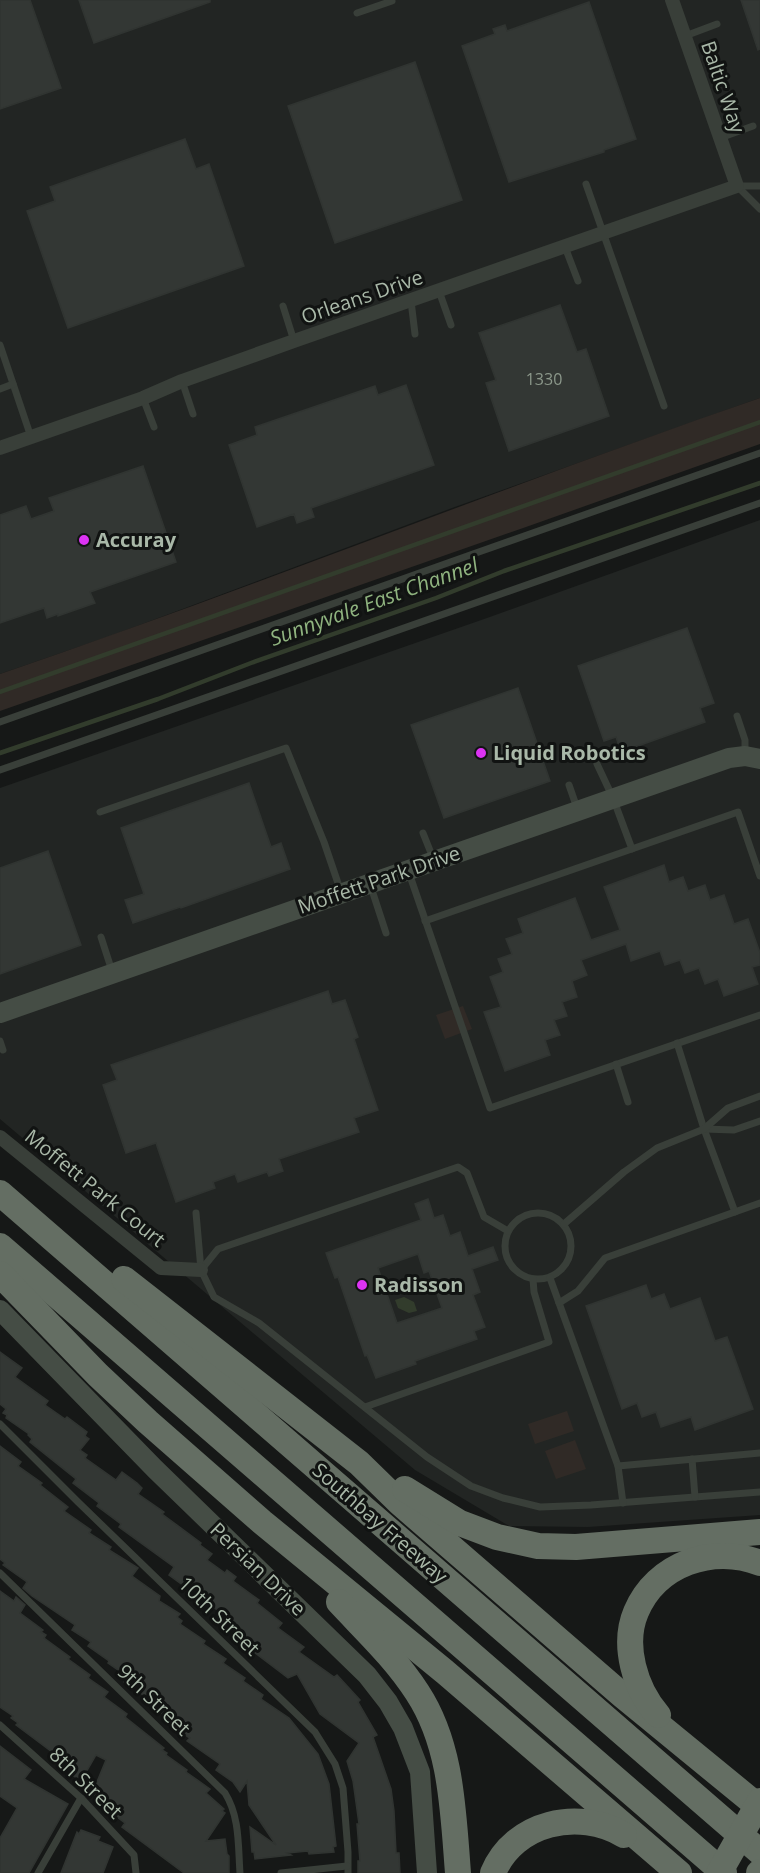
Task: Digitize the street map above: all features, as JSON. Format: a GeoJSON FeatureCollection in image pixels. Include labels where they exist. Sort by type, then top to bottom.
{"type":"FeatureCollection","features":[{"type":"Feature","properties":{"kind":"highway"},"geometry":{"type":"LineString","coordinates":[[5,1197],[117,1274],[359,1463],[418,1518],[622,1695],[760,1808]]}},
{"type":"Feature","properties":{"kind":"highway","name":"Southbay Freeway"},"geometry":{"type":"LineString","coordinates":[[5,1197],[760,1852]]}},
{"type":"Feature","properties":{"kind":"highway","name":"Southbay Freeway"},"geometry":{"type":"LineString","coordinates":[[0,1246],[724,1873]]}},
{"type":"Feature","properties":{"kind":"highway"},"geometry":{"type":"LineString","coordinates":[[0,1274],[139,1414],[262,1522],[445,1672],[670,1865]]}},
{"type":"Feature","properties":{"kind":"highway"},"geometry":{"type":"LineString","coordinates":[[359,1463],[393,1481],[426,1504],[460,1523],[497,1537],[538,1546],[576,1547],[760,1532]]}},
{"type":"Feature","properties":{"kind":"highway"},"geometry":{"type":"LineString","coordinates":[[262,1522],[379,1645],[418,1693],[433,1721],[444,1755],[452,1794],[458,1873]]}},
{"type":"Feature","properties":{"kind":"highway"},"geometry":{"type":"LineString","coordinates":[[682,1743],[653,1710],[633,1666],[630,1636],[636,1612],[664,1574],[696,1559],[718,1556],[741,1557],[760,1563]]}},
{"type":"Feature","properties":{"kind":"highway"},"geometry":{"type":"LineString","coordinates":[[719,1873],[760,1801]]}},
{"type":"Feature","properties":{"kind":"highway"},"geometry":{"type":"LineString","coordinates":[[493,1873],[496,1864],[510,1845],[527,1833],[546,1825],[570,1820],[593,1822],[616,1830],[670,1865]]}},
{"type":"Feature","properties":{"kind":"street","name":"Baltic Way"},"geometry":{"type":"LineString","coordinates":[[672,0],[737,186]]}},
{"type":"Feature","properties":{"kind":"street","name":"Orleans Drive"},"geometry":{"type":"LineString","coordinates":[[0,448],[294,341],[737,186]]}},
{"type":"Feature","properties":{"kind":"street","name":"Moffett Park Drive"},"geometry":{"type":"LineString","coordinates":[[0,1013],[729,758],[752,758]]}},
{"type":"Feature","properties":{"kind":"street","name":"Moffett Park Court"},"geometry":{"type":"LineString","coordinates":[[0,1137],[161,1268],[201,1270]]}},
{"type":"Feature","properties":{"kind":"street","name":"Persian Drive"},"geometry":{"type":"LineString","coordinates":[[0,1310],[155,1469],[367,1675],[388,1702],[403,1728],[420,1772],[427,1873]]}},
{"type":"Feature","properties":{"kind":"lane"},"geometry":{"type":"LineString","coordinates":[[357,13],[392,1]]}},
{"type":"Feature","properties":{"kind":"lane"},"geometry":{"type":"LineString","coordinates":[[685,36],[717,24]]}},
{"type":"Feature","properties":{"kind":"lane"},"geometry":{"type":"LineString","coordinates":[[720,138],[753,126]]}},
{"type":"Feature","properties":{"kind":"lane"},"geometry":{"type":"LineString","coordinates":[[586,184],[664,406]]}},
{"type":"Feature","properties":{"kind":"lane"},"geometry":{"type":"LineString","coordinates":[[737,186],[760,186]]}},
{"type":"Feature","properties":{"kind":"lane"},"geometry":{"type":"LineString","coordinates":[[737,186],[760,209]]}},
{"type":"Feature","properties":{"kind":"lane"},"geometry":{"type":"LineString","coordinates":[[565,247],[578,281]]}},
{"type":"Feature","properties":{"kind":"lane"},"geometry":{"type":"LineString","coordinates":[[439,291],[451,325]]}},
{"type":"Feature","properties":{"kind":"lane"},"geometry":{"type":"LineString","coordinates":[[411,301],[415,334]]}},
{"type":"Feature","properties":{"kind":"lane"},"geometry":{"type":"LineString","coordinates":[[283,306],[294,341]]}},
{"type":"Feature","properties":{"kind":"lane"},"geometry":{"type":"LineString","coordinates":[[0,345],[31,437]]}},
{"type":"Feature","properties":{"kind":"lane"},"geometry":{"type":"LineString","coordinates":[[182,381],[193,414]]}},
{"type":"Feature","properties":{"kind":"lane"},"geometry":{"type":"LineString","coordinates":[[0,389],[13,384]]}},
{"type":"Feature","properties":{"kind":"lane"},"geometry":{"type":"LineString","coordinates":[[142,398],[154,427]]}},
{"type":"Feature","properties":{"kind":"lane"},"geometry":{"type":"LineString","coordinates":[[0,722],[575,516],[760,453]]}},
{"type":"Feature","properties":{"kind":"lane"},"geometry":{"type":"LineString","coordinates":[[0,771],[760,502]]}},
{"type":"Feature","properties":{"kind":"lane"},"geometry":{"type":"LineString","coordinates":[[737,716],[752,758]]}},
{"type":"Feature","properties":{"kind":"lane"},"geometry":{"type":"LineString","coordinates":[[100,812],[286,748],[324,842],[341,893]]}},
{"type":"Feature","properties":{"kind":"lane"},"geometry":{"type":"LineString","coordinates":[[597,764],[613,798],[632,849]]}},
{"type":"Feature","properties":{"kind":"lane"},"geometry":{"type":"LineString","coordinates":[[569,785],[578,810]]}},
{"type":"Feature","properties":{"kind":"lane"},"geometry":{"type":"LineString","coordinates":[[425,921],[738,812],[760,876]]}},
{"type":"Feature","properties":{"kind":"lane"},"geometry":{"type":"LineString","coordinates":[[423,833],[434,861]]}},
{"type":"Feature","properties":{"kind":"lane"},"geometry":{"type":"LineString","coordinates":[[408,870],[490,1108],[760,1015]]}},
{"type":"Feature","properties":{"kind":"lane"},"geometry":{"type":"LineString","coordinates":[[369,883],[386,933]]}},
{"type":"Feature","properties":{"kind":"lane"},"geometry":{"type":"LineString","coordinates":[[100,937],[113,973]]}},
{"type":"Feature","properties":{"kind":"lane"},"geometry":{"type":"LineString","coordinates":[[0,1041],[3,1050]]}},
{"type":"Feature","properties":{"kind":"lane"},"geometry":{"type":"LineString","coordinates":[[677,1043],[704,1129],[735,1212]]}},
{"type":"Feature","properties":{"kind":"lane"},"geometry":{"type":"LineString","coordinates":[[616,1064],[628,1102]]}},
{"type":"Feature","properties":{"kind":"lane"},"geometry":{"type":"LineString","coordinates":[[564,1224],[624,1172],[657,1148],[704,1129],[728,1108],[760,1096]]}},
{"type":"Feature","properties":{"kind":"lane"},"geometry":{"type":"LineString","coordinates":[[704,1129],[734,1130],[760,1121]]}},
{"type":"Feature","properties":{"kind":"lane"},"geometry":{"type":"LineString","coordinates":[[201,1270],[218,1249],[459,1167],[467,1173],[484,1217],[508,1231]]}},
{"type":"Feature","properties":{"kind":"lane"},"geometry":{"type":"LineString","coordinates":[[560,1303],[578,1291],[605,1258],[760,1203]]}},
{"type":"Feature","properties":{"kind":"lane"},"geometry":{"type":"LineString","coordinates":[[196,1213],[201,1270],[214,1297],[259,1323],[427,1457],[471,1486],[503,1498],[540,1507],[760,1492]]}},
{"type":"Feature","properties":{"kind":"lane"},"geometry":{"type":"LineString","coordinates":[[545,1213],[564,1224],[572,1244],[571,1255],[559,1273],[550,1278],[533,1279],[514,1270],[508,1262],[505,1241],[514,1222],[523,1216],[545,1213]]}},
{"type":"Feature","properties":{"kind":"lane"},"geometry":{"type":"LineString","coordinates":[[550,1278],[618,1466],[623,1503]]}},
{"type":"Feature","properties":{"kind":"lane"},"geometry":{"type":"LineString","coordinates":[[364,1407],[549,1342],[534,1292],[533,1279]]}},
{"type":"Feature","properties":{"kind":"lane","name":"10th Street"},"geometry":{"type":"LineString","coordinates":[[0,1424],[315,1732],[335,1764],[343,1788],[348,1852],[347,1870]]}},
{"type":"Feature","properties":{"kind":"lane"},"geometry":{"type":"LineString","coordinates":[[618,1466],[760,1454]]}},
{"type":"Feature","properties":{"kind":"lane"},"geometry":{"type":"LineString","coordinates":[[692,1459],[695,1497]]}},
{"type":"Feature","properties":{"kind":"lane","name":"9th Street"},"geometry":{"type":"LineString","coordinates":[[0,1573],[225,1793],[236,1815],[240,1873]]}},
{"type":"Feature","properties":{"kind":"lane","name":"8th Street"},"geometry":{"type":"LineString","coordinates":[[0,1725],[81,1798],[134,1855],[136,1873]]}},
{"type":"Feature","properties":{"kind":"lane"},"geometry":{"type":"LineString","coordinates":[[38,1873],[81,1798]]}},
{"type":"Feature","properties":{"kind":"lane"},"geometry":{"type":"LineString","coordinates":[[281,1873],[347,1870]]}},
{"type":"Feature","properties":{"kind":"shaded area"},"geometry":{"type":"Polygon","coordinates":[[[0,0],[760,0],[760,398],[452,508],[113,635],[0,674],[0,0]]]}},
{"type":"Feature","properties":{"kind":"shaded area"},"geometry":{"type":"Polygon","coordinates":[[[760,398],[760,444],[0,711],[0,674],[190,607],[760,398]]]}},
{"type":"Feature","properties":{"kind":"shaded area"},"geometry":{"type":"Polygon","coordinates":[[[760,520],[760,1515],[588,1527],[509,1526],[415,1470],[0,1119],[0,788],[760,520]]]}},
{"type":"Feature","properties":{"kind":"shaded area"},"geometry":{"type":"Polygon","coordinates":[[[463,1006],[472,1029],[445,1039],[436,1015],[463,1006]]]}},
{"type":"Feature","properties":{"kind":"shaded area"},"geometry":{"type":"Polygon","coordinates":[[[404,1297],[414,1302],[417,1311],[409,1313],[398,1308],[395,1300],[404,1297]]]}},
{"type":"Feature","properties":{"kind":"shaded area"},"geometry":{"type":"Polygon","coordinates":[[[567,1411],[574,1431],[535,1444],[528,1424],[567,1411]]]}},
{"type":"Feature","properties":{"kind":"shaded area"},"geometry":{"type":"Polygon","coordinates":[[[575,1440],[586,1469],[556,1479],[545,1451],[575,1440]]]}},
{"type":"Feature","properties":{"kind":"building"},"geometry":{"type":"Polygon","coordinates":[[[0,0],[30,0],[61,88],[0,109],[0,0]]]}},
{"type":"Feature","properties":{"kind":"building"},"geometry":{"type":"Polygon","coordinates":[[[79,0],[210,0],[210,2],[94,43],[79,0]]]}},
{"type":"Feature","properties":{"kind":"building"},"geometry":{"type":"Polygon","coordinates":[[[741,0],[760,0],[760,49],[758,50],[741,0]]]}},
{"type":"Feature","properties":{"kind":"building"},"geometry":{"type":"Polygon","coordinates":[[[589,2],[636,139],[604,150],[604,152],[509,182],[462,46],[495,34],[493,29],[505,25],[507,31],[589,2]]]}},
{"type":"Feature","properties":{"kind":"building"},"geometry":{"type":"Polygon","coordinates":[[[415,62],[462,200],[335,243],[288,106],[415,62]]]}},
{"type":"Feature","properties":{"kind":"building"},"geometry":{"type":"Polygon","coordinates":[[[185,139],[196,169],[209,164],[244,266],[68,328],[27,211],[55,201],[50,187],[185,139]]]}},
{"type":"Feature","properties":{"kind":"building"},"geometry":{"type":"Polygon","coordinates":[[[560,305],[577,352],[586,349],[609,416],[509,451],[486,383],[496,380],[479,333],[560,305]]]}},
{"type":"Feature","properties":{"kind":"building"},"geometry":{"type":"Polygon","coordinates":[[[406,385],[434,465],[311,508],[314,517],[297,523],[294,514],[257,527],[229,445],[257,435],[255,427],[375,386],[378,395],[406,385]]]}},
{"type":"Feature","properties":{"kind":"building","name":"Accuray"},"geometry":{"type":"Polygon","coordinates":[[[143,466],[176,562],[90,592],[95,603],[58,616],[58,614],[47,618],[44,608],[0,623],[0,515],[26,506],[31,519],[54,511],[49,498],[143,466]]]}},
{"type":"Feature","properties":{"kind":"building"},"geometry":{"type":"Polygon","coordinates":[[[687,628],[714,703],[700,708],[705,722],[621,752],[616,737],[604,741],[578,666],[687,628]]]}},
{"type":"Feature","properties":{"kind":"building","name":"Liquid Robotics"},"geometry":{"type":"Polygon","coordinates":[[[518,688],[550,781],[444,818],[411,725],[518,688]]]}},
{"type":"Feature","properties":{"kind":"building"},"geometry":{"type":"Polygon","coordinates":[[[249,783],[271,847],[281,843],[290,869],[133,923],[125,900],[144,894],[121,828],[249,783]]]}},
{"type":"Feature","properties":{"kind":"building"},"geometry":{"type":"Polygon","coordinates":[[[48,851],[81,945],[0,974],[0,868],[48,851]]]}},
{"type":"Feature","properties":{"kind":"building"},"geometry":{"type":"Polygon","coordinates":[[[664,865],[669,882],[683,877],[688,891],[705,885],[710,900],[724,895],[734,924],[748,919],[760,953],[760,965],[752,967],[758,984],[724,996],[718,979],[705,984],[699,968],[685,973],[680,960],[665,965],[660,951],[631,961],[626,944],[581,960],[587,975],[572,981],[577,997],[562,1002],[567,1016],[554,1020],[560,1035],[545,1040],[550,1055],[505,1071],[484,1012],[501,1007],[490,977],[503,972],[498,959],[512,954],[506,939],[523,933],[518,919],[575,898],[591,940],[620,930],[604,887],[664,865]]]}},
{"type":"Feature","properties":{"kind":"building"},"geometry":{"type":"Polygon","coordinates":[[[328,991],[332,1004],[345,1000],[358,1037],[354,1039],[378,1110],[354,1118],[359,1132],[279,1159],[283,1171],[269,1176],[267,1172],[238,1182],[235,1174],[213,1182],[215,1188],[176,1202],[156,1143],[126,1153],[103,1085],[117,1080],[111,1065],[328,991]]]}},
{"type":"Feature","properties":{"kind":"building","name":"Radisson"},"geometry":{"type":"Polygon","coordinates":[[[428,1199],[434,1218],[443,1215],[450,1236],[460,1232],[468,1256],[493,1247],[498,1260],[472,1269],[480,1292],[473,1295],[485,1327],[474,1331],[477,1339],[415,1361],[416,1364],[376,1378],[367,1355],[365,1356],[338,1277],[335,1278],[326,1253],[421,1220],[415,1204],[428,1199]],[[418,1254],[378,1268],[397,1323],[442,1308],[429,1271],[424,1273],[418,1254]]]}},
{"type":"Feature","properties":{"kind":"building"},"geometry":{"type":"Polygon","coordinates":[[[646,1285],[651,1299],[664,1294],[670,1309],[700,1298],[715,1341],[727,1337],[753,1409],[695,1430],[691,1417],[661,1427],[656,1412],[642,1417],[637,1403],[622,1409],[586,1306],[646,1285]]]}},
{"type":"Feature","properties":{"kind":"building"},"geometry":{"type":"Polygon","coordinates":[[[0,1352],[22,1368],[15,1377],[48,1401],[45,1405],[65,1419],[67,1417],[87,1432],[85,1436],[89,1439],[80,1450],[87,1455],[85,1458],[116,1480],[122,1472],[137,1483],[142,1488],[138,1494],[201,1543],[200,1545],[212,1554],[207,1560],[225,1573],[227,1570],[236,1577],[233,1581],[259,1600],[257,1603],[282,1623],[278,1628],[304,1647],[299,1652],[334,1677],[337,1675],[360,1700],[358,1702],[377,1735],[373,1737],[391,1789],[396,1853],[399,1853],[400,1873],[358,1873],[358,1861],[360,1861],[357,1824],[359,1824],[353,1781],[347,1761],[359,1743],[320,1714],[297,1674],[288,1678],[237,1639],[238,1636],[233,1632],[238,1625],[169,1575],[174,1567],[119,1527],[121,1524],[97,1506],[99,1503],[73,1483],[76,1479],[30,1442],[32,1439],[29,1434],[6,1418],[7,1415],[3,1413],[6,1409],[0,1404],[0,1352]]]}},
{"type":"Feature","properties":{"kind":"building"},"geometry":{"type":"Polygon","coordinates":[[[0,1446],[21,1462],[18,1466],[42,1483],[40,1485],[68,1507],[64,1511],[91,1530],[89,1533],[111,1547],[109,1550],[138,1568],[132,1576],[160,1596],[159,1601],[180,1614],[177,1617],[182,1621],[180,1624],[205,1641],[203,1644],[226,1659],[223,1663],[245,1678],[243,1681],[263,1695],[261,1699],[289,1718],[318,1754],[329,1784],[336,1846],[333,1847],[334,1852],[309,1854],[308,1851],[255,1859],[254,1852],[252,1852],[250,1827],[276,1845],[249,1805],[247,1781],[240,1792],[233,1782],[216,1770],[220,1764],[187,1741],[190,1738],[168,1724],[171,1720],[150,1705],[152,1702],[146,1697],[124,1682],[128,1677],[88,1646],[91,1642],[72,1630],[75,1625],[32,1596],[23,1588],[27,1582],[3,1565],[5,1563],[0,1559],[0,1446]]]}},
{"type":"Feature","properties":{"kind":"building"},"geometry":{"type":"Polygon","coordinates":[[[0,1591],[14,1601],[16,1597],[25,1605],[20,1613],[43,1630],[41,1632],[46,1635],[44,1638],[70,1657],[68,1659],[90,1675],[88,1678],[108,1692],[104,1697],[127,1714],[125,1717],[164,1748],[162,1750],[167,1753],[166,1755],[210,1789],[206,1793],[224,1809],[222,1811],[225,1813],[206,1841],[225,1839],[229,1856],[229,1873],[184,1873],[122,1827],[125,1823],[101,1805],[103,1802],[92,1794],[106,1760],[96,1755],[81,1781],[52,1761],[56,1755],[16,1725],[18,1723],[11,1718],[13,1716],[0,1707],[0,1591]]]}},
{"type":"Feature","properties":{"kind":"building"},"geometry":{"type":"Polygon","coordinates":[[[0,1746],[31,1770],[24,1779],[68,1804],[29,1873],[0,1873],[0,1838],[17,1808],[0,1796],[0,1746]]]}},
{"type":"Feature","properties":{"kind":"building"},"geometry":{"type":"Polygon","coordinates":[[[81,1830],[100,1837],[98,1841],[113,1847],[103,1873],[61,1873],[77,1832],[79,1834],[81,1830]]]}},
{"type":"Feature","properties":{"kind":"waterway"},"geometry":{"type":"LineString","coordinates":[[0,692],[760,422]]}},
{"type":"Feature","properties":{"kind":"waterway","name":"Sunnyvale East Channel"},"geometry":{"type":"LineString","coordinates":[[0,753],[158,699],[504,571],[760,483]]}},
{"type":"Feature","properties":{"kind":"place","name":"Accuray"},"geometry":{"type":"Point","coordinates":[84,540]}},
{"type":"Feature","properties":{"kind":"place","name":"Liquid Robotics"},"geometry":{"type":"Point","coordinates":[481,753]}},
{"type":"Feature","properties":{"kind":"place","name":"Radisson"},"geometry":{"type":"Point","coordinates":[362,1285]}}]}
